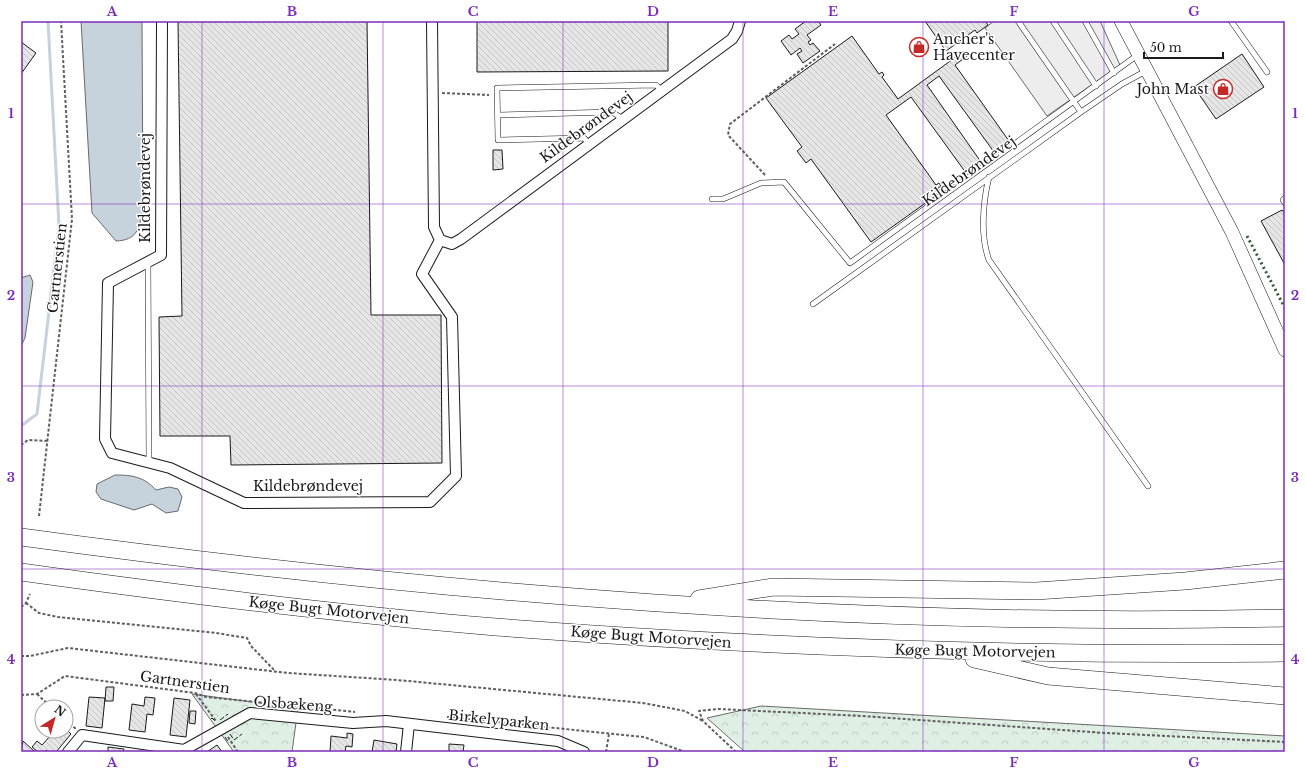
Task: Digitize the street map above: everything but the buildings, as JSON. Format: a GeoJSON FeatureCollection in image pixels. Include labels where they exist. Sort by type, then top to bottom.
{"type":"FeatureCollection","features":[{"type":"Feature","properties":{"kind":"highway"},"geometry":{"type":"LineString","coordinates":[[21,537],[178,559],[362,579],[500,592],[667,604],[952,617],[1097,619],[1285,618]]}},
{"type":"Feature","properties":{"kind":"highway"},"geometry":{"type":"LineString","coordinates":[[667,604],[774,587],[1036,591],[1185,581],[1285,570]]}},
{"type":"Feature","properties":{"kind":"highway","name":"Køge Bugt Motorvejen"},"geometry":{"type":"LineString","coordinates":[[21,572],[177,594],[358,614],[493,626],[661,638],[941,651],[1082,653],[1285,652]]}},
{"type":"Feature","properties":{"kind":"highway"},"geometry":{"type":"LineString","coordinates":[[941,651],[1048,676],[1285,696]]}},
{"type":"Feature","properties":{"kind":"street","name":"Kildebrøndevej"},"geometry":{"type":"LineString","coordinates":[[162,21],[161,255],[108,283],[105,439],[112,453],[170,468],[244,503],[430,502],[456,476],[452,317],[422,274],[440,240],[452,244],[461,239],[732,39],[737,31],[740,21]]}},
{"type":"Feature","properties":{"kind":"street"},"geometry":{"type":"LineString","coordinates":[[432,21],[434,227],[440,240]]}},
{"type":"Feature","properties":{"kind":"street"},"geometry":{"type":"LineString","coordinates":[[1121,21],[1232,232],[1285,350]]}},
{"type":"Feature","properties":{"kind":"street","name":"Olsbækeng"},"geometry":{"type":"LineString","coordinates":[[68,752],[82,735],[184,751],[250,713],[353,723],[386,721],[409,724]]}},
{"type":"Feature","properties":{"kind":"street"},"geometry":{"type":"LineString","coordinates":[[406,752],[409,724]]}},
{"type":"Feature","properties":{"kind":"street","name":"Birkelyparken"},"geometry":{"type":"LineString","coordinates":[[409,724],[558,741],[584,752]]}},
{"type":"Feature","properties":{"kind":"lane"},"geometry":{"type":"LineString","coordinates":[[1018,21],[1081,112]]}},
{"type":"Feature","properties":{"kind":"lane"},"geometry":{"type":"LineString","coordinates":[[1053,21],[1096,86]]}},
{"type":"Feature","properties":{"kind":"lane"},"geometry":{"type":"LineString","coordinates":[[1085,21],[1114,73]]}},
{"type":"Feature","properties":{"kind":"lane"},"geometry":{"type":"LineString","coordinates":[[1232,21],[1267,72]]}},
{"type":"Feature","properties":{"kind":"lane"},"geometry":{"type":"LineString","coordinates":[[712,199],[723,199],[761,183],[784,182],[850,262],[1139,54]]}},
{"type":"Feature","properties":{"kind":"lane","name":"Kildebrøndevej"},"geometry":{"type":"LineString","coordinates":[[812,304],[1081,112],[1122,84],[1148,70]]}},
{"type":"Feature","properties":{"kind":"lane"},"geometry":{"type":"LineString","coordinates":[[590,144],[584,138],[498,140],[497,88],[656,84],[662,91]]}},
{"type":"Feature","properties":{"kind":"lane"},"geometry":{"type":"LineString","coordinates":[[498,115],[612,112],[623,119]]}},
{"type":"Feature","properties":{"kind":"lane"},"geometry":{"type":"LineString","coordinates":[[989,177],[986,191],[985,243],[989,260],[1148,486]]}},
{"type":"Feature","properties":{"kind":"lane"},"geometry":{"type":"LineString","coordinates":[[1285,198],[1283,200],[1285,203]]}},
{"type":"Feature","properties":{"kind":"lane"},"geometry":{"type":"LineString","coordinates":[[148,261],[149,463]]}},
{"type":"Feature","properties":{"kind":"path","name":"Gartnerstien"},"geometry":{"type":"LineString","coordinates":[[39,516],[72,219],[61,21]]}},
{"type":"Feature","properties":{"kind":"path"},"geometry":{"type":"LineString","coordinates":[[771,182],[728,135],[730,124],[835,44]]}},
{"type":"Feature","properties":{"kind":"path"},"geometry":{"type":"LineString","coordinates":[[432,92],[497,96]]}},
{"type":"Feature","properties":{"kind":"path"},"geometry":{"type":"LineString","coordinates":[[21,445],[28,440],[48,441]]}},
{"type":"Feature","properties":{"kind":"path"},"geometry":{"type":"LineString","coordinates":[[21,607],[26,603],[30,594]]}},
{"type":"Feature","properties":{"kind":"path"},"geometry":{"type":"LineString","coordinates":[[26,603],[39,613],[58,617],[247,638],[251,646],[275,671]]}},
{"type":"Feature","properties":{"kind":"path"},"geometry":{"type":"LineString","coordinates":[[21,656],[30,656],[68,648],[275,671],[643,703],[685,711],[703,721],[736,752]]}},
{"type":"Feature","properties":{"kind":"path","name":"Gartnerstien"},"geometry":{"type":"LineString","coordinates":[[21,695],[37,694],[65,676],[195,693],[206,697],[362,712]]}},
{"type":"Feature","properties":{"kind":"path"},"geometry":{"type":"LineString","coordinates":[[37,694],[42,699]]}},
{"type":"Feature","properties":{"kind":"path"},"geometry":{"type":"LineString","coordinates":[[703,721],[699,710],[719,709],[862,716],[1105,733],[1285,742]]}},
{"type":"Feature","properties":{"kind":"path"},"geometry":{"type":"LineString","coordinates":[[444,716],[644,737],[685,752]]}},
{"type":"Feature","properties":{"kind":"path"},"geometry":{"type":"LineString","coordinates":[[606,752],[609,734]]}},
{"type":"Feature","properties":{"kind":"green space"},"geometry":{"type":"Polygon","coordinates":[[[192,694],[298,708],[292,752],[234,752],[192,694]]]}},
{"type":"Feature","properties":{"kind":"green space"},"geometry":{"type":"Polygon","coordinates":[[[761,706],[1285,736],[1285,752],[745,752],[707,718],[761,706]]]}},
{"type":"Feature","properties":{"kind":"shaded area"},"geometry":{"type":"Polygon","coordinates":[[[81,21],[142,21],[143,212],[136,233],[128,239],[116,241],[92,213],[81,21]]]}},
{"type":"Feature","properties":{"kind":"shaded area"},"geometry":{"type":"Polygon","coordinates":[[[994,21],[1100,21],[1120,65],[1047,116],[985,28],[994,21]]]}},
{"type":"Feature","properties":{"kind":"shaded area"},"geometry":{"type":"Polygon","coordinates":[[[30,275],[33,282],[25,338],[21,346],[21,278],[30,275]]]}},
{"type":"Feature","properties":{"kind":"shaded area"},"geometry":{"type":"Polygon","coordinates":[[[115,475],[138,478],[147,482],[156,490],[169,487],[178,489],[182,497],[178,511],[166,513],[152,504],[134,510],[101,499],[96,492],[97,484],[115,475]]]}},
{"type":"Feature","properties":{"kind":"waterway"},"geometry":{"type":"LineString","coordinates":[[21,426],[37,414],[59,226],[48,21]]}},
{"type":"Feature","properties":{"kind":"hedge"},"geometry":{"type":"LineString","coordinates":[[1247,236],[1285,308]]}},
{"type":"Feature","properties":{"kind":"fence"},"geometry":{"type":"LineString","coordinates":[[220,720],[228,714]]}},
{"type":"Feature","properties":{"kind":"fence"},"geometry":{"type":"LineString","coordinates":[[211,719],[212,718],[215,721]]}},
{"type":"Feature","properties":{"kind":"fence"},"geometry":{"type":"LineString","coordinates":[[230,734],[234,740],[242,734]]}},
{"type":"Feature","properties":{"kind":"fence"},"geometry":{"type":"LineString","coordinates":[[225,737],[229,743]]}},
{"type":"Feature","properties":{"kind":"place","name":"Ancher's Havecenter"},"geometry":{"type":"Point","coordinates":[919,47]}},
{"type":"Feature","properties":{"kind":"place","name":"John Mast"},"geometry":{"type":"Point","coordinates":[1223,89]}}]}
